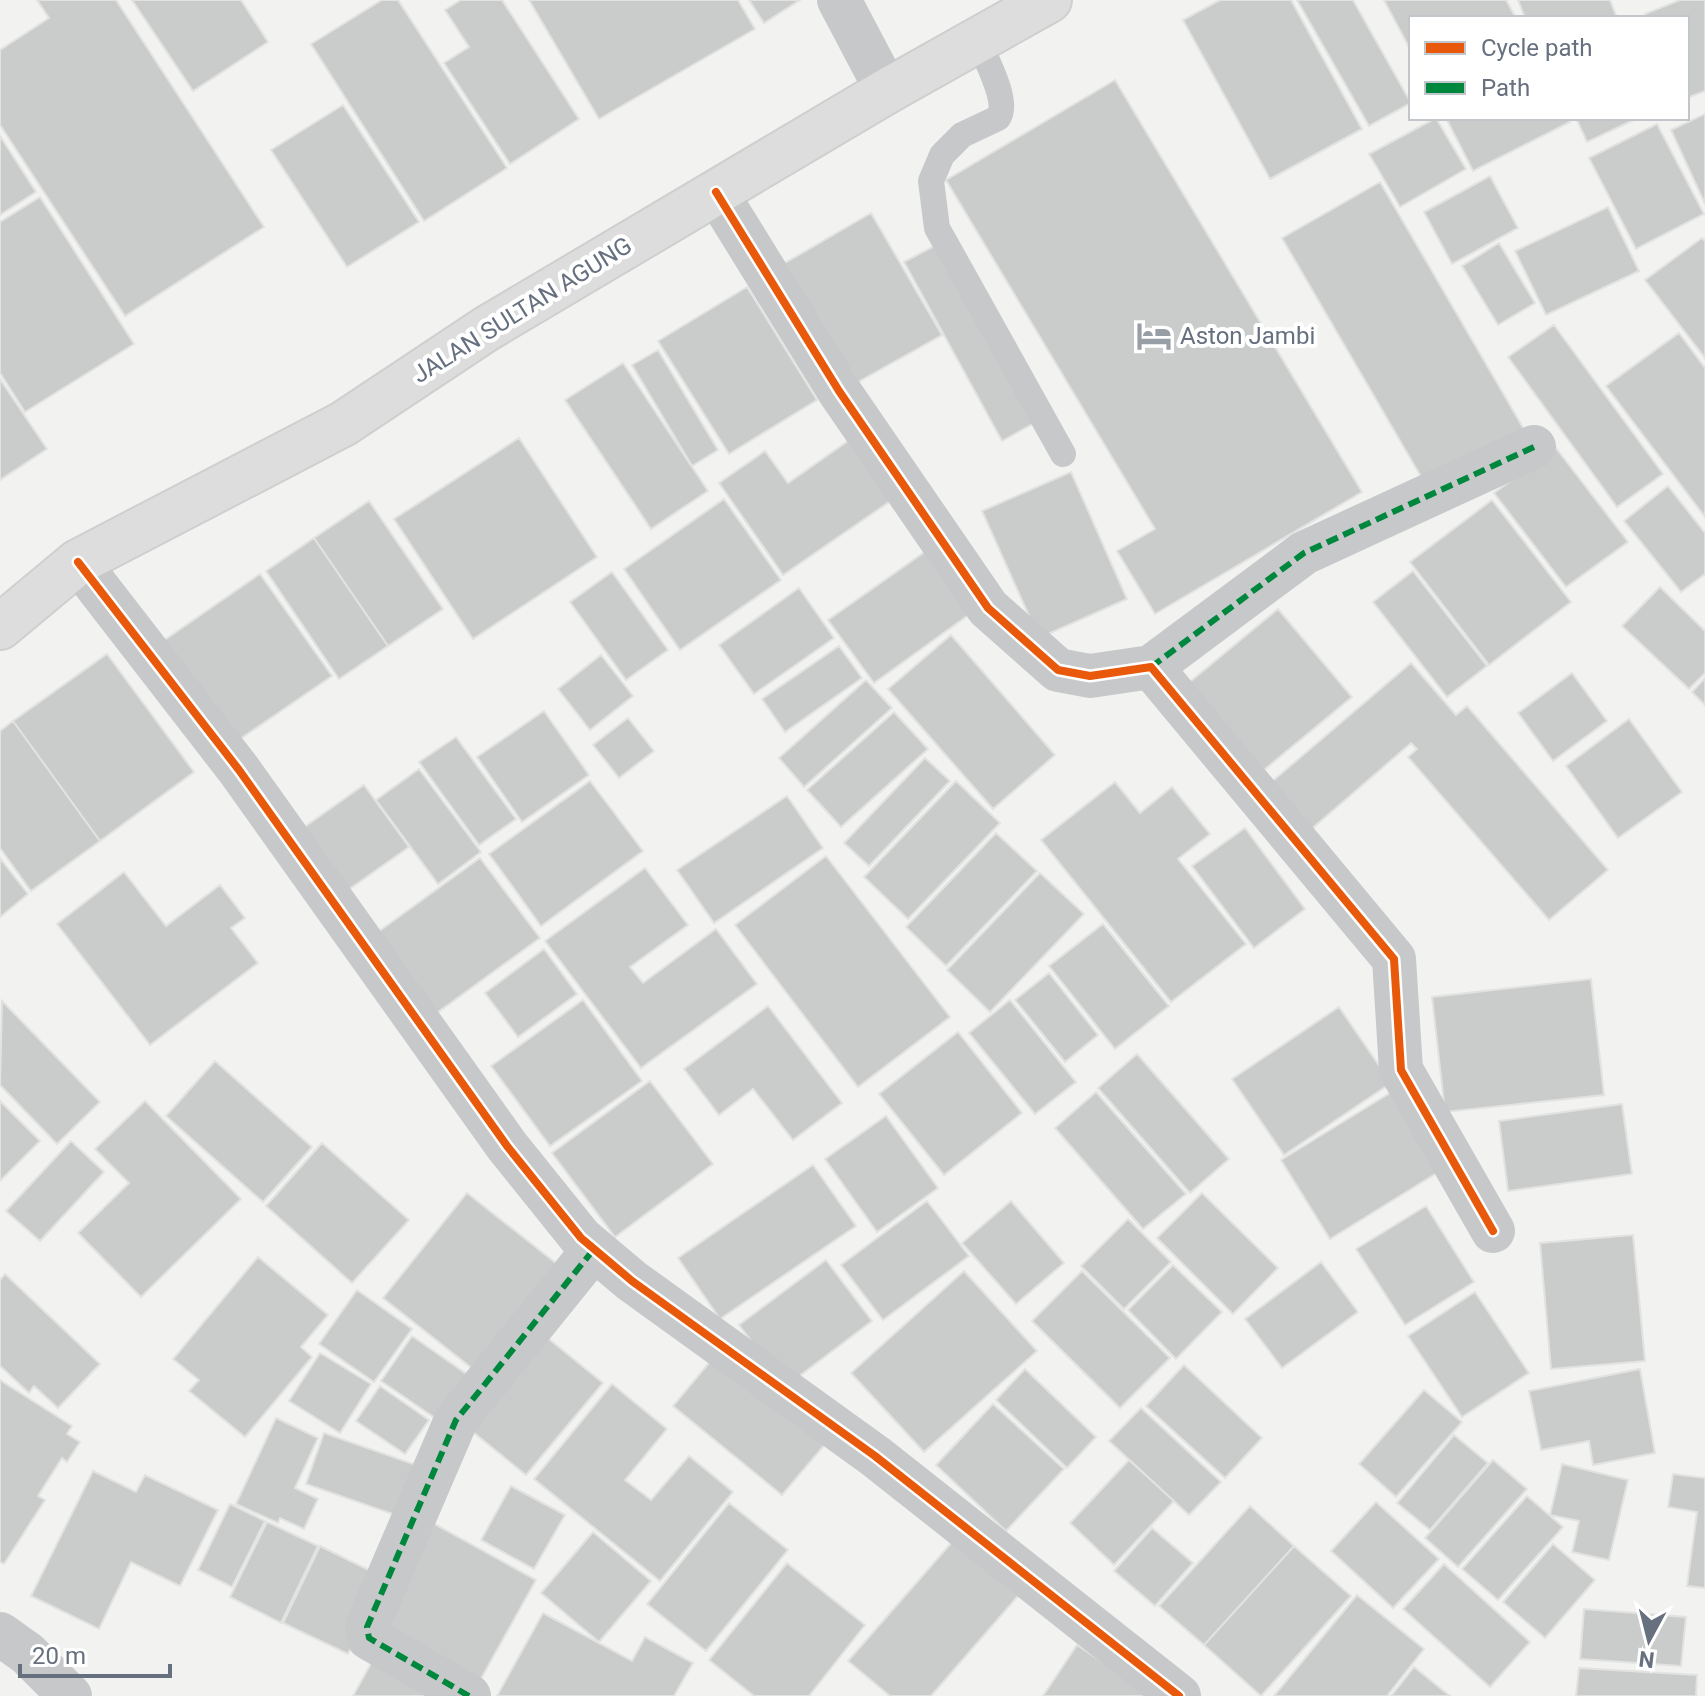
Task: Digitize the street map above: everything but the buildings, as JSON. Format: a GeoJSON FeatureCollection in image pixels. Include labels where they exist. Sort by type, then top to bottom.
{"type":"FeatureCollection","features":[{"type":"Feature","properties":{"kind":"highway","name":"JALAN SULTAN AGUNG"},"geometry":{"type":"LineString","coordinates":[[0,627],[78,562],[343,424],[486,329],[887,91],[1049,0]]}},
{"type":"Feature","properties":{"kind":"street"},"geometry":{"type":"LineString","coordinates":[[839,0],[887,91]]}},
{"type":"Feature","properties":{"kind":"street"},"geometry":{"type":"LineString","coordinates":[[716,192],[839,391],[988,608],[1058,670],[1090,676],[1151,667],[1304,553],[1534,447]]}},
{"type":"Feature","properties":{"kind":"street"},"geometry":{"type":"LineString","coordinates":[[78,562],[239,770],[507,1146],[581,1238],[632,1281],[875,1456],[1179,1696]]}},
{"type":"Feature","properties":{"kind":"street"},"geometry":{"type":"LineString","coordinates":[[1151,667],[1394,959],[1401,1070],[1493,1231]]}},
{"type":"Feature","properties":{"kind":"street"},"geometry":{"type":"LineString","coordinates":[[469,1696],[369,1638],[367,1627],[456,1420],[594,1249]]}},
{"type":"Feature","properties":{"kind":"street"},"geometry":{"type":"LineString","coordinates":[[0,1634],[28,1654],[70,1696]]}},
{"type":"Feature","properties":{"kind":"lane"},"geometry":{"type":"LineString","coordinates":[[978,40],[1002,101],[1002,112],[998,118],[962,135],[942,155],[931,181],[937,228],[1063,454]]}},
{"type":"Feature","properties":{"kind":"marked path"},"geometry":{"type":"LineString","coordinates":[[1151,667],[1304,553],[1534,447]]}},
{"type":"Feature","properties":{"kind":"marked path"},"geometry":{"type":"LineString","coordinates":[[469,1696],[369,1638],[367,1627],[456,1420],[594,1249]]}},
{"type":"Feature","properties":{"kind":"cycle path"},"geometry":{"type":"LineString","coordinates":[[716,192],[839,391],[988,608],[1058,670],[1090,676],[1151,667],[1394,959],[1401,1070],[1493,1231]]}},
{"type":"Feature","properties":{"kind":"cycle path"},"geometry":{"type":"LineString","coordinates":[[78,562],[239,770],[507,1146],[581,1238],[632,1281],[875,1456],[1179,1696]]}},
{"type":"Feature","properties":{"kind":"place","name":"Aston Jambi"},"geometry":{"type":"Point","coordinates":[1154,336]}}]}
